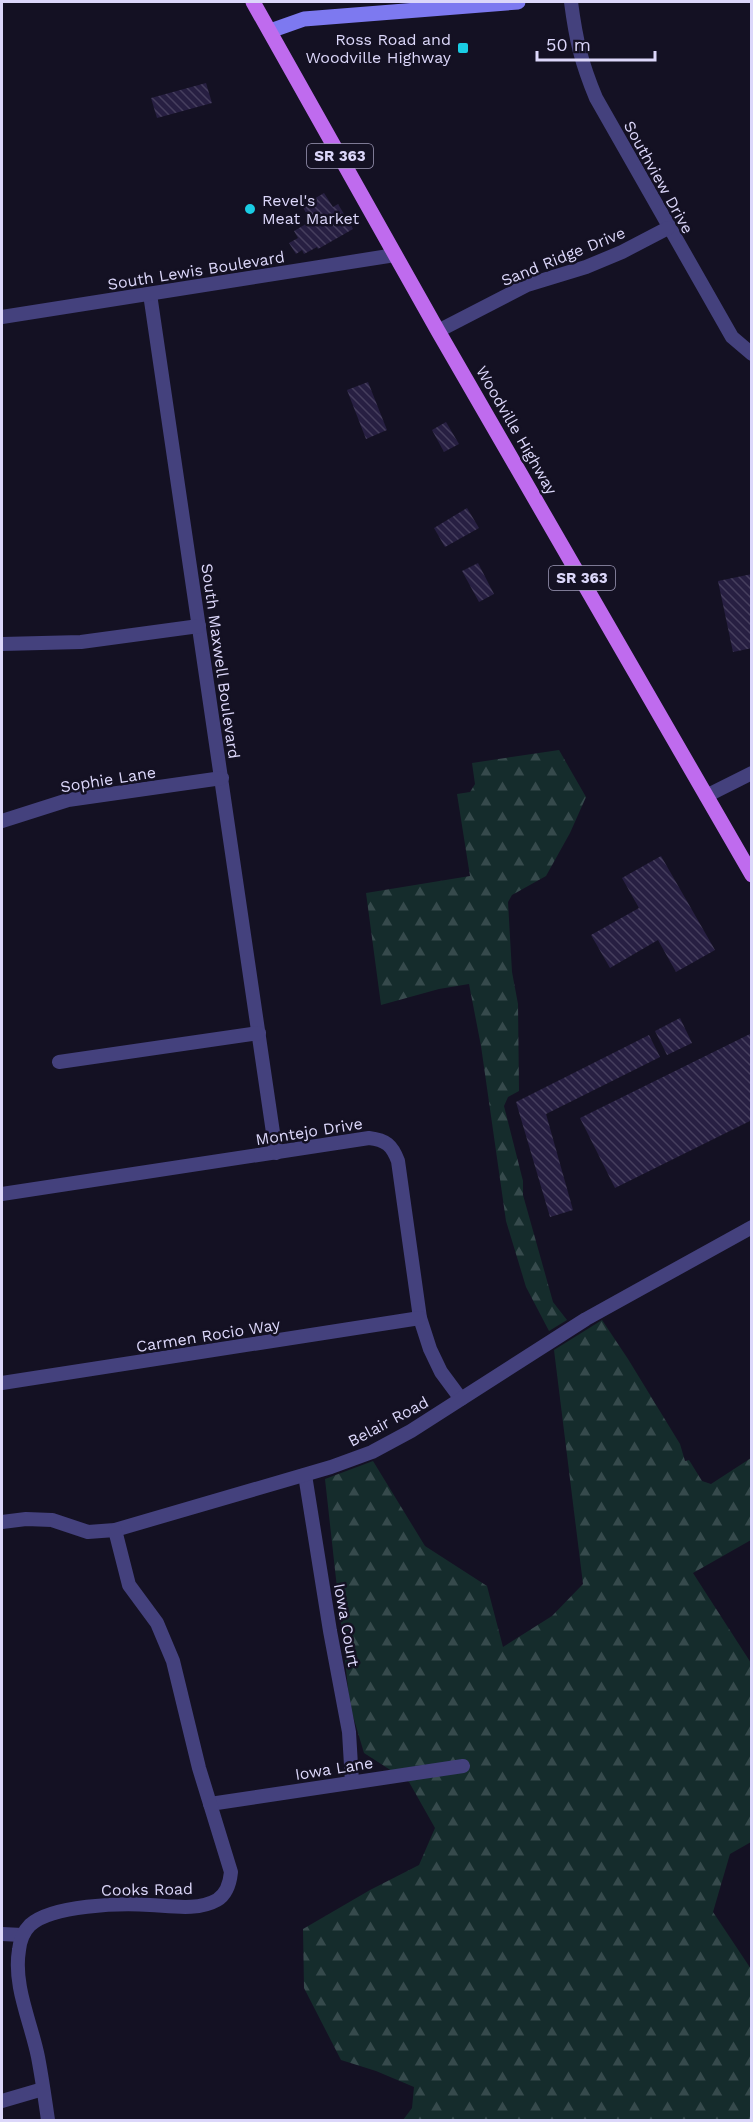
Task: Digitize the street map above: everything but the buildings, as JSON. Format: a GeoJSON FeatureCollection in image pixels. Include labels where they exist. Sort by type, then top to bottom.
{"type":"FeatureCollection","features":[{"type":"Feature","properties":{"kind":"main road","name":"Woodville Highway"},"geometry":{"type":"LineString","coordinates":[[253,2],[438,331],[752,875]]}},
{"type":"Feature","properties":{"kind":"street"},"geometry":{"type":"LineString","coordinates":[[270,31],[304,19],[518,2]]}},
{"type":"Feature","properties":{"kind":"street","name":"Southview Drive"},"geometry":{"type":"LineString","coordinates":[[571,2],[577,44],[596,98],[732,337],[752,354]]}},
{"type":"Feature","properties":{"kind":"street","name":"Sand Ridge Drive"},"geometry":{"type":"LineString","coordinates":[[438,331],[527,285],[586,267],[622,252],[668,228]]}},
{"type":"Feature","properties":{"kind":"street","name":"South Lewis Boulevard"},"geometry":{"type":"LineString","coordinates":[[2,317],[395,255]]}},
{"type":"Feature","properties":{"kind":"street","name":"South Maxwell Boulevard"},"geometry":{"type":"LineString","coordinates":[[150,294],[276,1153]]}},
{"type":"Feature","properties":{"kind":"street"},"geometry":{"type":"LineString","coordinates":[[2,644],[81,642],[199,626]]}},
{"type":"Feature","properties":{"kind":"street"},"geometry":{"type":"LineString","coordinates":[[706,796],[752,773]]}},
{"type":"Feature","properties":{"kind":"street","name":"Sophie Lane"},"geometry":{"type":"LineString","coordinates":[[2,820],[68,800],[222,778]]}},
{"type":"Feature","properties":{"kind":"street"},"geometry":{"type":"LineString","coordinates":[[59,1062],[259,1033]]}},
{"type":"Feature","properties":{"kind":"street","name":"Montejo Drive"},"geometry":{"type":"LineString","coordinates":[[2,1194],[369,1138],[384,1140],[394,1148],[398,1161],[420,1318],[430,1349],[441,1372],[461,1399]]}},
{"type":"Feature","properties":{"kind":"street","name":"Belair Road"},"geometry":{"type":"LineString","coordinates":[[2,1522],[26,1519],[52,1520],[88,1532],[115,1530],[305,1475],[372,1452],[411,1431],[586,1319],[752,1227]]}},
{"type":"Feature","properties":{"kind":"street","name":"Carmen Rocio Way"},"geometry":{"type":"LineString","coordinates":[[2,1383],[420,1318]]}},
{"type":"Feature","properties":{"kind":"street","name":"Iowa Court"},"geometry":{"type":"LineString","coordinates":[[305,1475],[349,1732],[352,1782]]}},
{"type":"Feature","properties":{"kind":"street","name":"Cooks Road"},"geometry":{"type":"LineString","coordinates":[[22,1935],[35,1921],[53,1913],[96,1907],[146,1904],[198,1906],[219,1899],[230,1882],[231,1872],[210,1804],[173,1661],[157,1623],[129,1585],[115,1530]]}},
{"type":"Feature","properties":{"kind":"street","name":"Iowa Lane"},"geometry":{"type":"LineString","coordinates":[[210,1804],[463,1766]]}},
{"type":"Feature","properties":{"kind":"street"},"geometry":{"type":"LineString","coordinates":[[2,1934],[22,1935],[18,1951],[18,1981],[38,2056],[48,2121]]}},
{"type":"Feature","properties":{"kind":"street"},"geometry":{"type":"LineString","coordinates":[[2,2101],[44,2089]]}},
{"type":"Feature","properties":{"kind":"green space"},"geometry":{"type":"Polygon","coordinates":[[[559,750],[586,797],[570,833],[546,876],[512,895],[508,902],[512,972],[518,1004],[519,1091],[508,1097],[504,1106],[523,1181],[523,1195],[553,1302],[567,1320],[549,1331],[526,1287],[506,1221],[481,1046],[469,984],[439,989],[381,1005],[366,893],[470,876],[457,794],[470,792],[475,784],[472,763],[559,750]]]}},
{"type":"Feature","properties":{"kind":"green space"},"geometry":{"type":"Polygon","coordinates":[[[602,1320],[680,1444],[685,1461],[689,1460],[702,1481],[711,1484],[751,1458],[751,1540],[693,1573],[751,1663],[751,1842],[730,1854],[713,1912],[751,1969],[751,2120],[403,2120],[412,2108],[414,2087],[376,2071],[341,2060],[304,1988],[303,1929],[419,1865],[435,1828],[409,1782],[364,1753],[350,1706],[325,1479],[373,1461],[425,1546],[487,1586],[503,1647],[552,1616],[583,1584],[554,1350],[602,1320]]]}},
{"type":"Feature","properties":{"kind":"place","name":"Ross Road and Woodville Highway"},"geometry":{"type":"Point","coordinates":[463,48]}},
{"type":"Feature","properties":{"kind":"place","name":"Revel's Meat Market"},"geometry":{"type":"Point","coordinates":[250,209]}}]}
